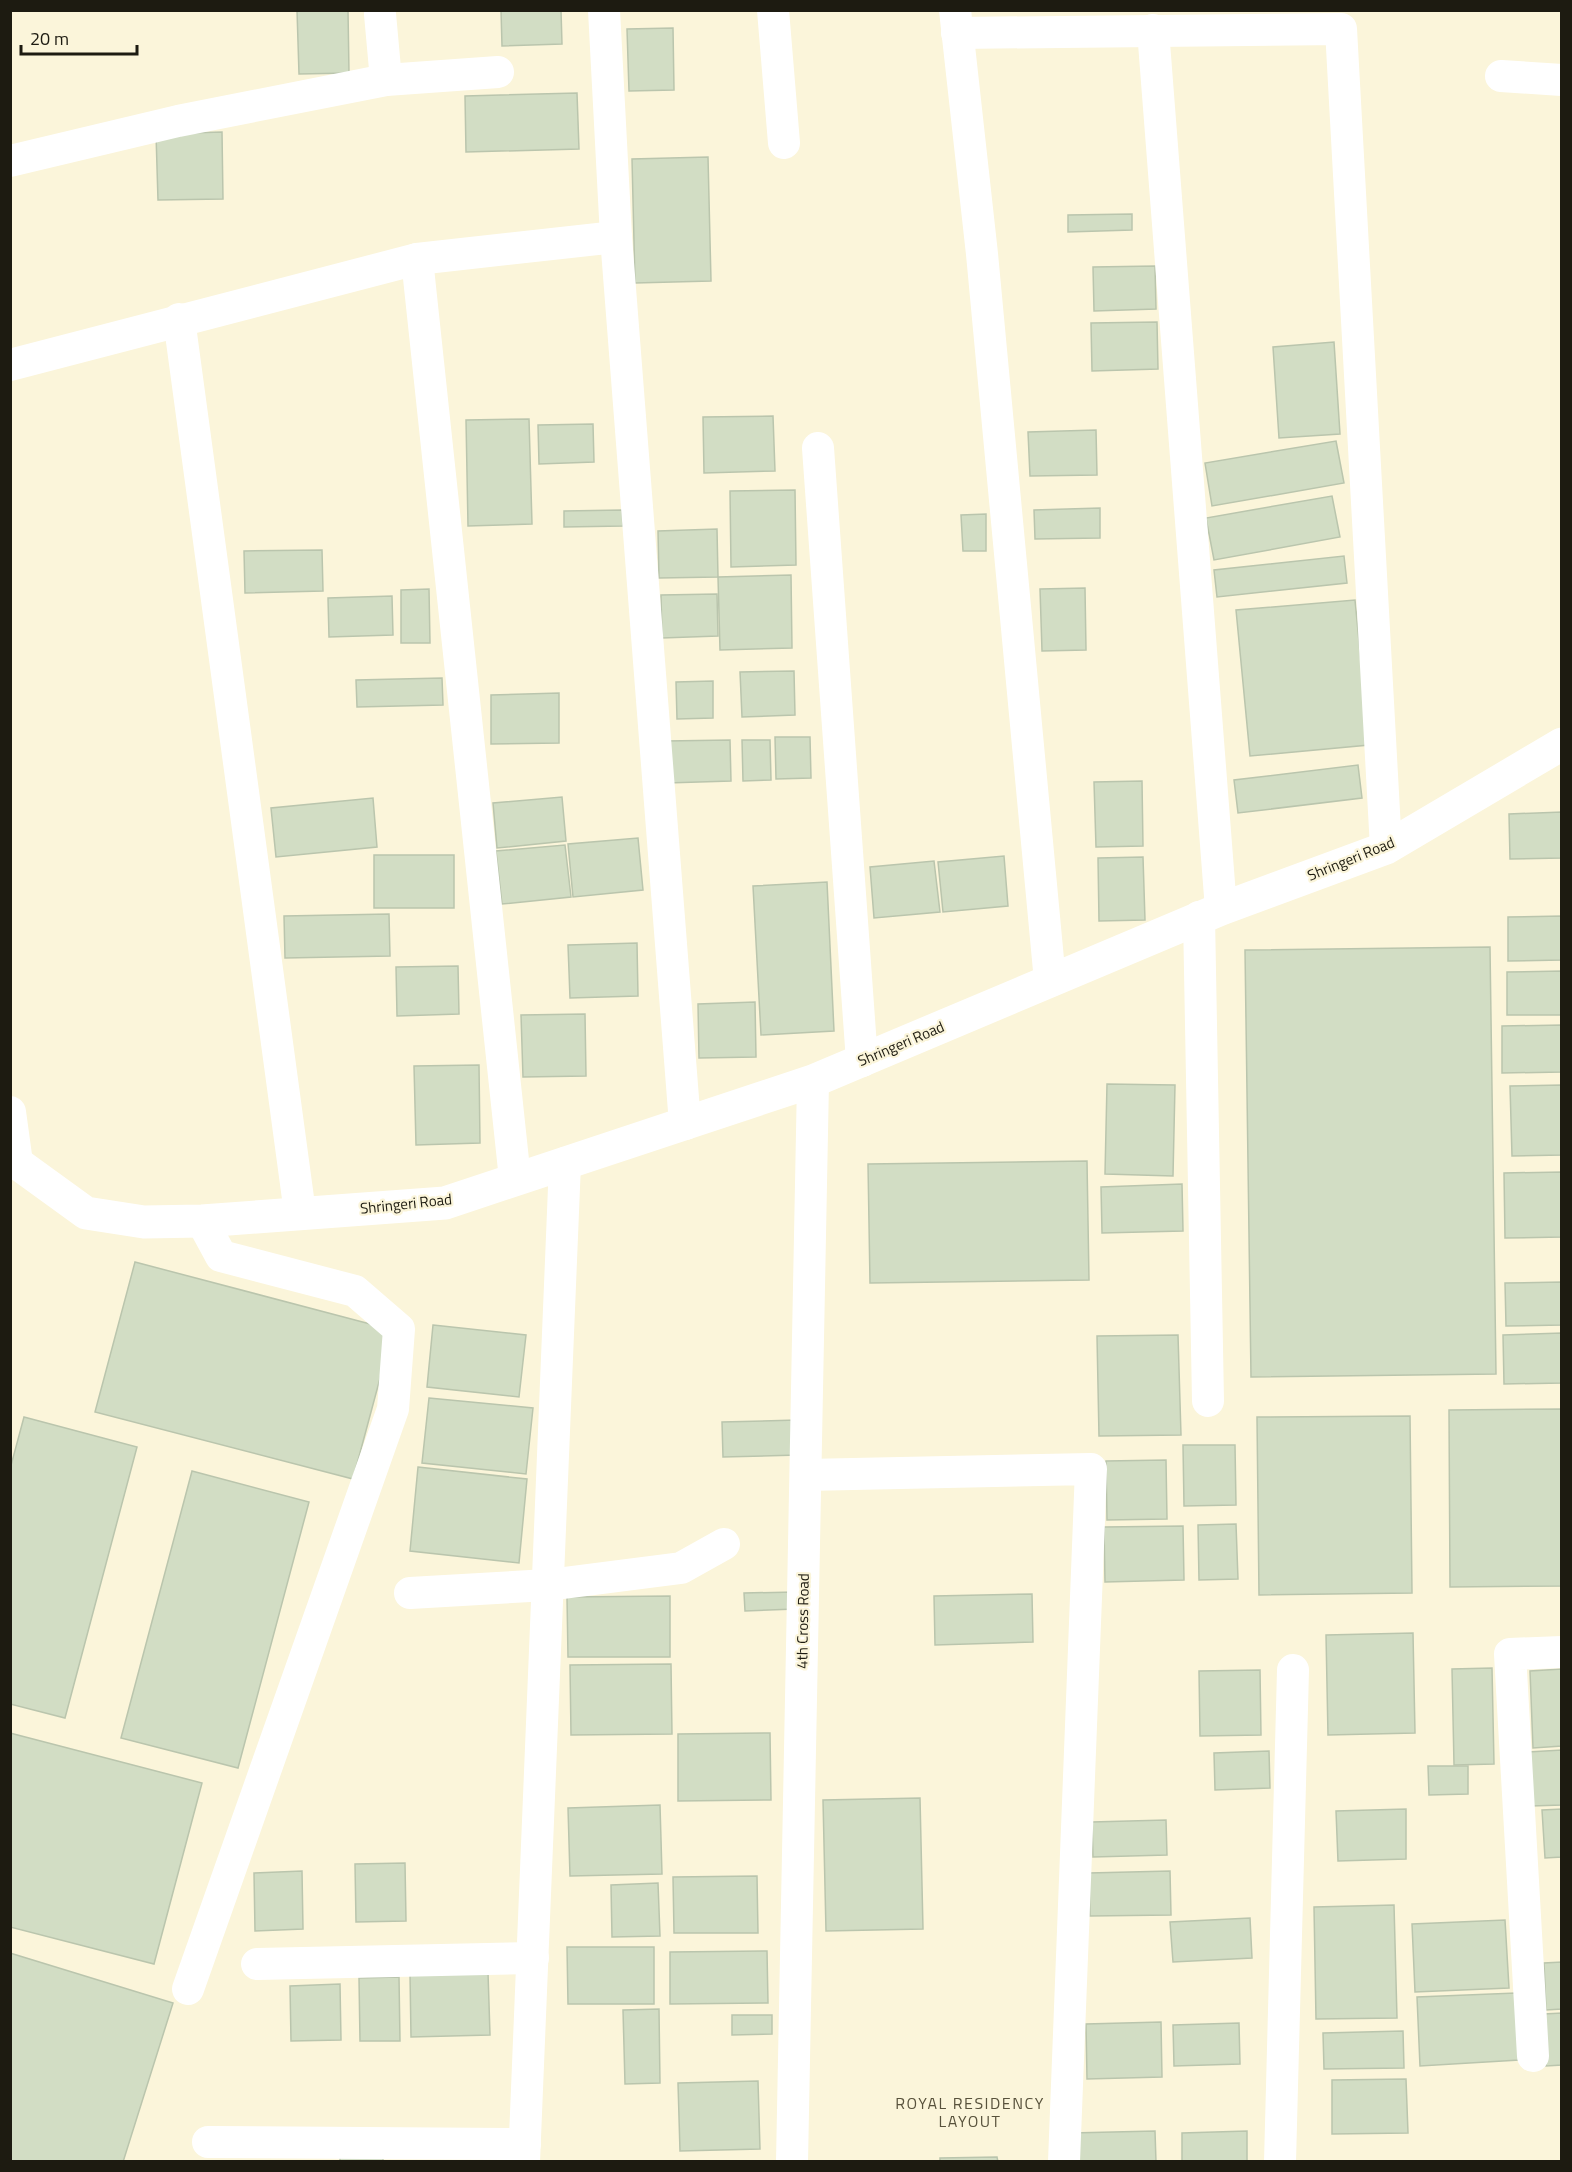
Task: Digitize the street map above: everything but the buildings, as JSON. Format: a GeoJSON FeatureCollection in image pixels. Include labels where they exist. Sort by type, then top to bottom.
{"type":"FeatureCollection","features":[{"type":"Feature","properties":{"kind":"street"},"geometry":{"type":"LineString","coordinates":[[604,10],[616,237],[685,1124]]}},
{"type":"Feature","properties":{"kind":"street"},"geometry":{"type":"LineString","coordinates":[[773,10],[784,143]]}},
{"type":"Feature","properties":{"kind":"street"},"geometry":{"type":"LineString","coordinates":[[380,14],[386,80]]}},
{"type":"Feature","properties":{"kind":"street"},"geometry":{"type":"LineString","coordinates":[[1050,981],[982,254],[956,22],[1153,30],[1341,29],[1386,848]]}},
{"type":"Feature","properties":{"kind":"street"},"geometry":{"type":"LineString","coordinates":[[1153,30],[1210,913],[1208,1401]]}},
{"type":"Feature","properties":{"kind":"street"},"geometry":{"type":"LineString","coordinates":[[10,161],[178,121],[386,80],[498,72]]}},
{"type":"Feature","properties":{"kind":"street"},"geometry":{"type":"LineString","coordinates":[[1501,76],[1562,80]]}},
{"type":"Feature","properties":{"kind":"street"},"geometry":{"type":"LineString","coordinates":[[10,365],[179,319],[417,260],[616,237]]}},
{"type":"Feature","properties":{"kind":"street"},"geometry":{"type":"LineString","coordinates":[[417,260],[515,1179]]}},
{"type":"Feature","properties":{"kind":"street"},"geometry":{"type":"LineString","coordinates":[[179,319],[300,1214]]}},
{"type":"Feature","properties":{"kind":"street"},"geometry":{"type":"LineString","coordinates":[[818,448],[862,1061]]}},
{"type":"Feature","properties":{"kind":"street","name":"Shringeri Road"},"geometry":{"type":"LineString","coordinates":[[14,1158],[86,1213],[144,1222],[202,1221],[445,1203],[813,1081],[1210,913],[1386,848],[1562,744]]}},
{"type":"Feature","properties":{"kind":"street","name":"4th Cross Road"},"geometry":{"type":"LineString","coordinates":[[792,2162],[813,1081]]}},
{"type":"Feature","properties":{"kind":"street"},"geometry":{"type":"LineString","coordinates":[[10,1112],[14,1158]]}},
{"type":"Feature","properties":{"kind":"street"},"geometry":{"type":"LineString","coordinates":[[208,2142],[525,2153],[565,1163]]}},
{"type":"Feature","properties":{"kind":"street"},"geometry":{"type":"LineString","coordinates":[[188,1989],[393,1409],[399,1329],[355,1291],[221,1256],[202,1221]]}},
{"type":"Feature","properties":{"kind":"street"},"geometry":{"type":"LineString","coordinates":[[806,1475],[1091,1469],[1064,2162]]}},
{"type":"Feature","properties":{"kind":"street"},"geometry":{"type":"LineString","coordinates":[[411,1593],[548,1585],[681,1568],[724,1544]]}},
{"type":"Feature","properties":{"kind":"street"},"geometry":{"type":"LineString","coordinates":[[1533,2056],[1510,1654],[1562,1652]]}},
{"type":"Feature","properties":{"kind":"street"},"geometry":{"type":"LineString","coordinates":[[1280,2162],[1293,1670]]}},
{"type":"Feature","properties":{"kind":"street"},"geometry":{"type":"LineString","coordinates":[[257,1964],[533,1958]]}},
{"type":"Feature","properties":{"kind":"district","name":"ROYAL RESIDENCY LAYOUT"},"geometry":{"type":"Point","coordinates":[970,2112]}}]}
